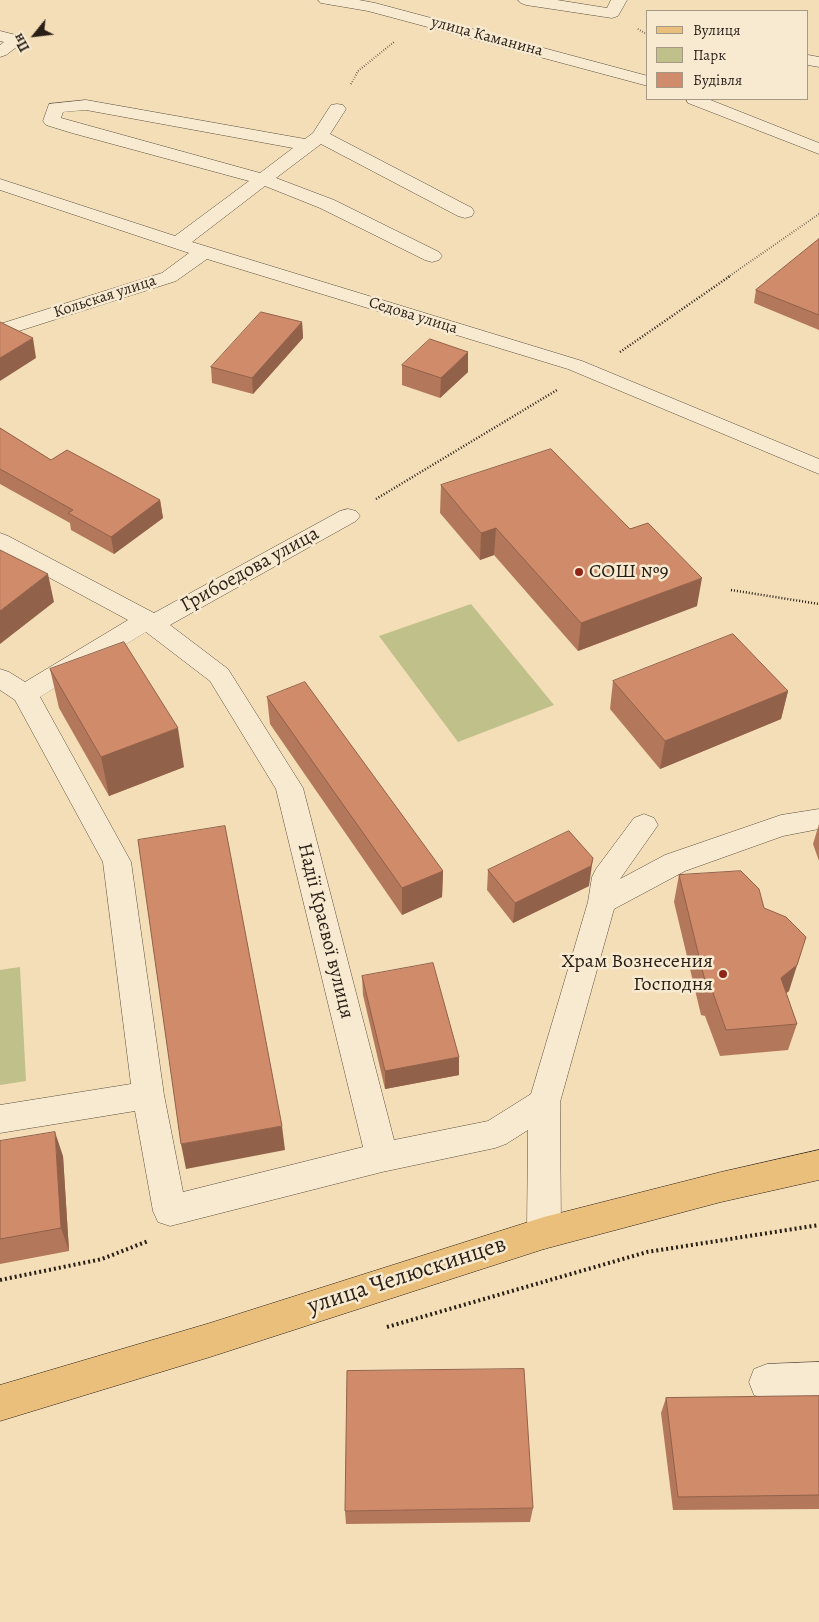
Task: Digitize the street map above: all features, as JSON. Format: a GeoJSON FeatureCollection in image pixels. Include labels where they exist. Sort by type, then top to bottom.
{"type":"FeatureCollection","features":[{"type":"Feature","properties":{"kind":"main road","name":"улица Челюскинцев"},"geometry":{"type":"LineString","coordinates":[[0,1403],[210,1340],[544,1233],[721,1187],[819,1165]]}},
{"type":"Feature","properties":{"kind":"street","name":"улица Каманина"},"geometry":{"type":"LineString","coordinates":[[326,0],[369,6],[646,80]]}},
{"type":"Feature","properties":{"kind":"street"},"geometry":{"type":"LineString","coordinates":[[526,0],[612,13],[619,0]]}},
{"type":"Feature","properties":{"kind":"street"},"geometry":{"type":"LineString","coordinates":[[0,36],[18,40],[0,52]]}},
{"type":"Feature","properties":{"kind":"street"},"geometry":{"type":"LineString","coordinates":[[696,100],[819,149]]}},
{"type":"Feature","properties":{"kind":"street"},"geometry":{"type":"LineString","coordinates":[[432,256],[317,201],[262,179],[94,135],[52,121],[56,108],[86,105],[314,140],[465,212]]}},
{"type":"Feature","properties":{"kind":"street"},"geometry":{"type":"LineString","coordinates":[[178,244],[314,140],[338,109]]}},
{"type":"Feature","properties":{"kind":"street","name":"Седова улица"},"geometry":{"type":"LineString","coordinates":[[0,184],[178,244],[575,365],[819,468]]}},
{"type":"Feature","properties":{"kind":"street","name":"Кольская улица"},"geometry":{"type":"LineString","coordinates":[[0,331],[169,277],[204,252]]}},
{"type":"Feature","properties":{"kind":"street","name":"Грибоедова улица"},"geometry":{"type":"LineString","coordinates":[[25,694],[150,622],[348,516]]}},
{"type":"Feature","properties":{"kind":"street","name":"Надії Краєвої вулиця"},"geometry":{"type":"LineString","coordinates":[[0,541],[150,622],[218,675],[289,788],[382,1157]]}},
{"type":"Feature","properties":{"kind":"street"},"geometry":{"type":"LineString","coordinates":[[0,678],[25,694],[117,862],[148,1095],[170,1211],[382,1157],[495,1134],[544,1102]]}},
{"type":"Feature","properties":{"kind":"street"},"geometry":{"type":"LineString","coordinates":[[602,902],[675,863],[781,826],[819,819]]}},
{"type":"Feature","properties":{"kind":"street"},"geometry":{"type":"LineString","coordinates":[[544,1233],[544,1102],[602,902],[606,877],[644,825]]}},
{"type":"Feature","properties":{"kind":"street"},"geometry":{"type":"LineString","coordinates":[[0,1120],[148,1095]]}},
{"type":"Feature","properties":{"kind":"street"},"geometry":{"type":"LineString","coordinates":[[767,1382],[819,1380]]}},
{"type":"Feature","properties":{"kind":"path"},"geometry":{"type":"LineString","coordinates":[[348,516],[576,379],[591,372],[819,214]]}},
{"type":"Feature","properties":{"kind":"path"},"geometry":{"type":"LineString","coordinates":[[731,590],[819,604]]}},
{"type":"Feature","properties":{"kind":"path"},"geometry":{"type":"LineString","coordinates":[[0,1280],[102,1259],[172,1232],[170,1211]]}},
{"type":"Feature","properties":{"kind":"path"},"geometry":{"type":"LineString","coordinates":[[381,1329],[647,1252],[819,1225]]}},
{"type":"Feature","properties":{"kind":"green space"},"geometry":{"type":"Polygon","coordinates":[[[471,604],[554,705],[458,742],[379,636],[471,604]]]}},
{"type":"Feature","properties":{"kind":"green space"},"geometry":{"type":"Polygon","coordinates":[[[20,967],[26,1081],[0,1085],[0,970],[20,967]]]}},
{"type":"Feature","properties":{"kind":"building"},"geometry":{"type":"Polygon","coordinates":[[[819,239],[819,315],[756,290],[819,239]]]}},
{"type":"Feature","properties":{"kind":"building"},"geometry":{"type":"Polygon","coordinates":[[[261,312],[302,322],[252,378],[211,367],[261,312]]]}},
{"type":"Feature","properties":{"kind":"building"},"geometry":{"type":"Polygon","coordinates":[[[0,322],[33,338],[0,358],[0,322]]]}},
{"type":"Feature","properties":{"kind":"building"},"geometry":{"type":"Polygon","coordinates":[[[430,339],[468,352],[441,378],[402,365],[430,339]]]}},
{"type":"Feature","properties":{"kind":"building"},"geometry":{"type":"Polygon","coordinates":[[[0,428],[51,460],[67,450],[160,500],[111,537],[68,513],[73,510],[0,469],[0,428]]]}},
{"type":"Feature","properties":{"kind":"building"},"geometry":{"type":"Polygon","coordinates":[[[551,449],[630,529],[648,523],[702,578],[581,623],[496,528],[481,533],[441,485],[551,449]]]}},
{"type":"Feature","properties":{"kind":"building"},"geometry":{"type":"Polygon","coordinates":[[[0,550],[48,574],[0,611],[0,550]]]}},
{"type":"Feature","properties":{"kind":"building"},"geometry":{"type":"Polygon","coordinates":[[[733,634],[788,691],[665,741],[613,681],[733,634]]]}},
{"type":"Feature","properties":{"kind":"building"},"geometry":{"type":"Polygon","coordinates":[[[124,642],[178,728],[101,757],[50,669],[124,642]]]}},
{"type":"Feature","properties":{"kind":"building"},"geometry":{"type":"Polygon","coordinates":[[[305,682],[443,871],[402,888],[267,697],[305,682]]]}},
{"type":"Feature","properties":{"kind":"building"},"geometry":{"type":"Polygon","coordinates":[[[225,826],[282,1126],[181,1144],[138,840],[225,826]]]}},
{"type":"Feature","properties":{"kind":"building"},"geometry":{"type":"Polygon","coordinates":[[[569,831],[593,858],[591,866],[515,903],[488,870],[569,831]]]}},
{"type":"Feature","properties":{"kind":"building","name":"Храм Вознесения Господня"},"geometry":{"type":"Polygon","coordinates":[[[741,871],[759,889],[764,908],[786,917],[806,937],[797,965],[781,978],[797,1024],[726,1030],[712,990],[707,989],[679,875],[741,871]]]}},
{"type":"Feature","properties":{"kind":"building"},"geometry":{"type":"Polygon","coordinates":[[[433,963],[459,1057],[385,1071],[362,976],[433,963]]]}},
{"type":"Feature","properties":{"kind":"building"},"geometry":{"type":"Polygon","coordinates":[[[55,1132],[61,1228],[0,1239],[0,1141],[55,1132]]]}},
{"type":"Feature","properties":{"kind":"building"},"geometry":{"type":"Polygon","coordinates":[[[524,1369],[533,1508],[345,1511],[347,1371],[524,1369]]]}},
{"type":"Feature","properties":{"kind":"building"},"geometry":{"type":"Polygon","coordinates":[[[819,1396],[819,1495],[678,1497],[666,1398],[819,1396]]]}},
{"type":"Feature","properties":{"kind":"place","name":"СОШ №9"},"geometry":{"type":"Point","coordinates":[579,572]}},
{"type":"Feature","properties":{"kind":"place","name":"Храм Вознесения Господня"},"geometry":{"type":"Point","coordinates":[723,974]}}]}
